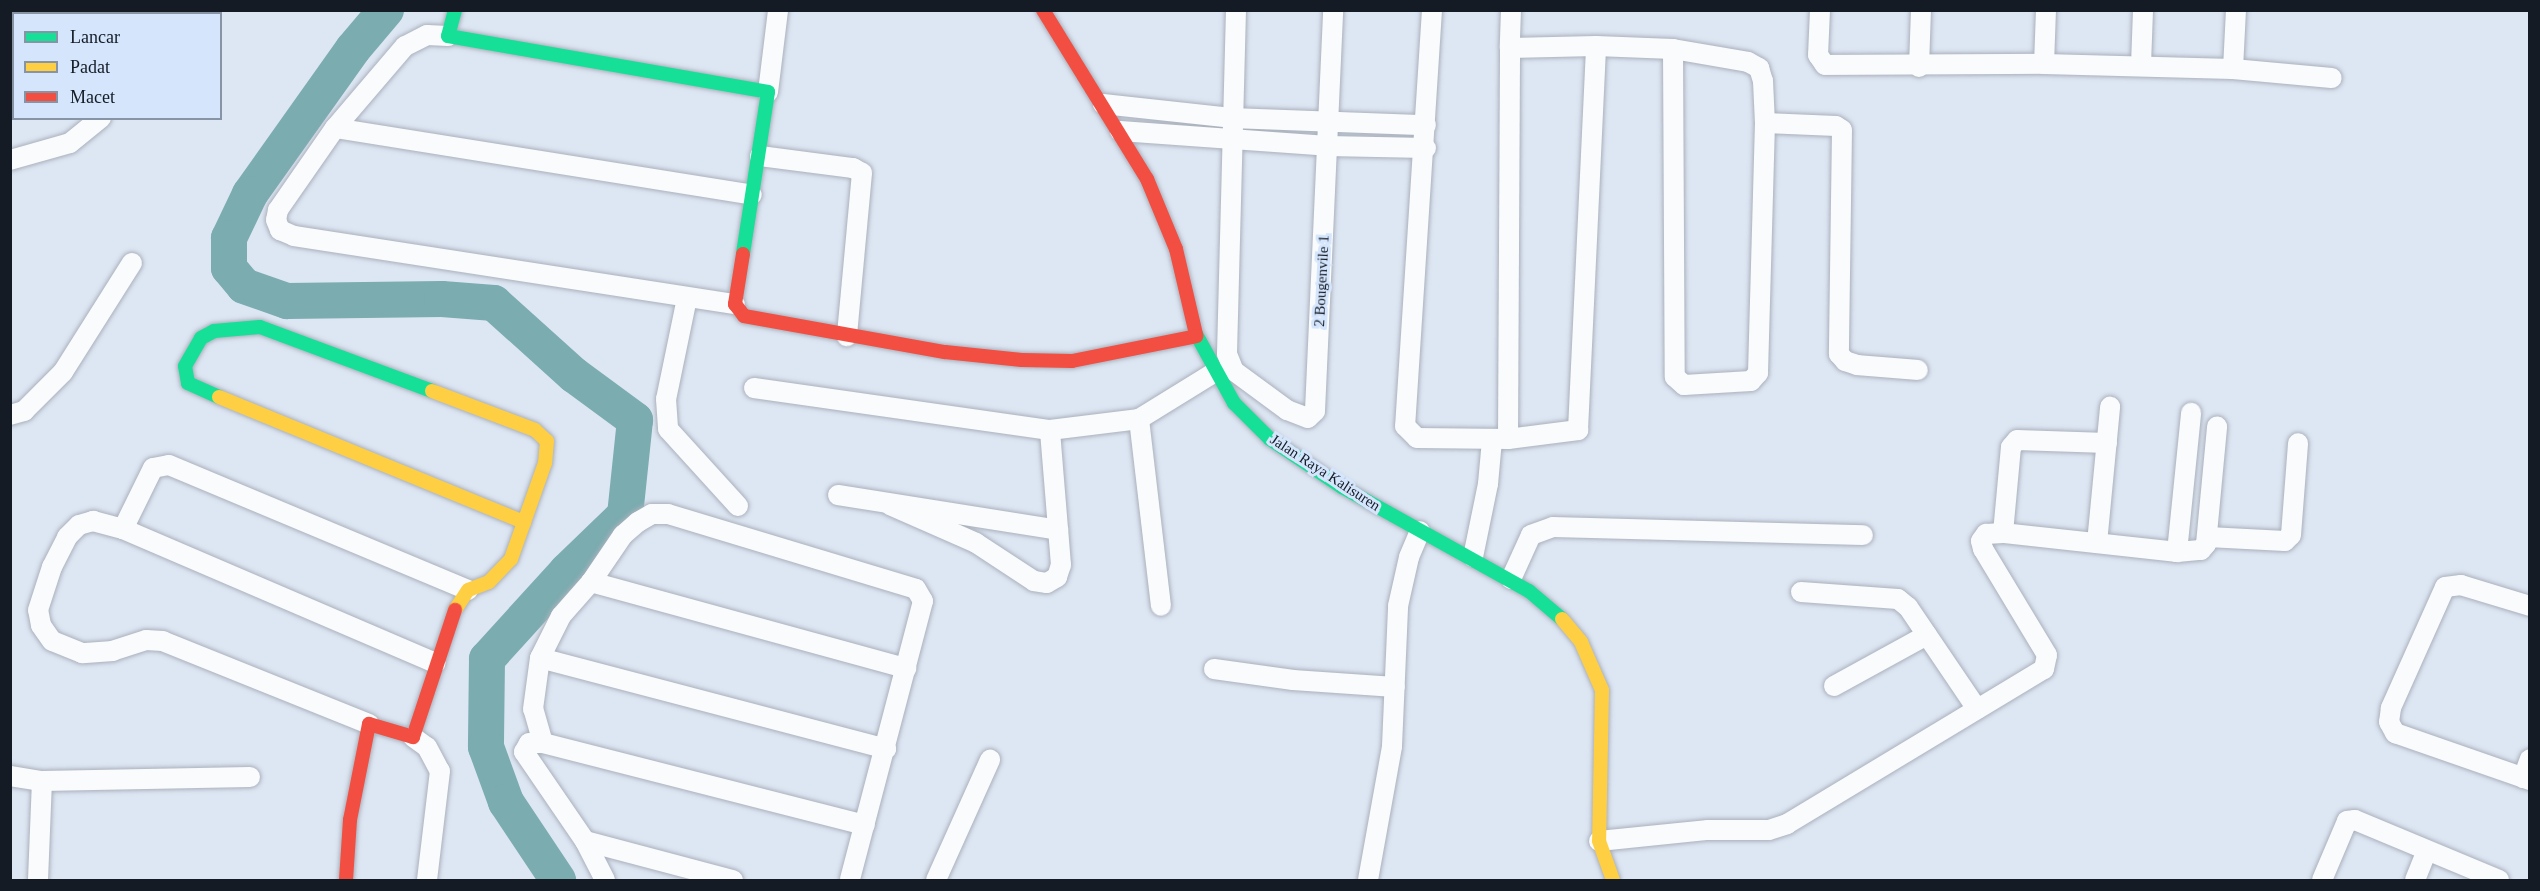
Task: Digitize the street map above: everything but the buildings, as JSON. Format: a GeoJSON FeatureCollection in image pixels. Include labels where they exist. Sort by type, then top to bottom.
{"type":"FeatureCollection","features":[{"type":"Feature","properties":{"kind":"street"},"geometry":{"type":"LineString","coordinates":[[448,36],[455,10]]}},
{"type":"Feature","properties":{"kind":"street"},"geometry":{"type":"LineString","coordinates":[[778,10],[760,156],[735,304],[744,316],[945,352],[1072,361],[1197,336]]}},
{"type":"Feature","properties":{"kind":"street","name":"Jalan Raya Kalisuren"},"geometry":{"type":"LineString","coordinates":[[1043,10],[1061,45],[1103,104],[1147,179],[1176,249],[1197,336],[1234,403],[1270,439],[1420,531],[1473,556],[1511,579],[1556,612],[1581,642],[1602,690],[1599,841],[1613,880]]}},
{"type":"Feature","properties":{"kind":"street"},"geometry":{"type":"LineString","coordinates":[[1230,141],[1236,10]]}},
{"type":"Feature","properties":{"kind":"street","name":"2 Bougenvile 1"},"geometry":{"type":"LineString","coordinates":[[1230,141],[1227,354],[1233,371],[1287,410],[1300,416],[1313,416],[1333,10]]}},
{"type":"Feature","properties":{"kind":"street"},"geometry":{"type":"LineString","coordinates":[[1432,10],[1426,148],[1405,426],[1417,438],[1500,439],[1575,433],[1580,425],[1596,46]]}},
{"type":"Feature","properties":{"kind":"street"},"geometry":{"type":"LineString","coordinates":[[1473,556],[1500,439],[1511,10]]}},
{"type":"Feature","properties":{"kind":"street"},"geometry":{"type":"LineString","coordinates":[[1820,10],[1818,55],[1825,65],[1919,67],[2044,64],[2141,65],[2233,69],[2332,78]]}},
{"type":"Feature","properties":{"kind":"street"},"geometry":{"type":"LineString","coordinates":[[1919,67],[1921,10]]}},
{"type":"Feature","properties":{"kind":"street"},"geometry":{"type":"LineString","coordinates":[[2044,64],[2046,10]]}},
{"type":"Feature","properties":{"kind":"street"},"geometry":{"type":"LineString","coordinates":[[2141,65],[2142,10]]}},
{"type":"Feature","properties":{"kind":"street"},"geometry":{"type":"LineString","coordinates":[[2233,69],[2236,10]]}},
{"type":"Feature","properties":{"kind":"street"},"geometry":{"type":"LineString","coordinates":[[735,304],[294,236],[280,230],[276,220],[278,210],[335,128],[405,46],[422,37],[448,36],[768,92]]}},
{"type":"Feature","properties":{"kind":"street"},"geometry":{"type":"LineString","coordinates":[[1510,48],[1596,46],[1673,49],[1748,62],[1759,68],[1765,123],[1758,374],[1751,381],[1684,385],[1675,377],[1673,49]]}},
{"type":"Feature","properties":{"kind":"street"},"geometry":{"type":"LineString","coordinates":[[1103,104],[1232,118],[1329,124],[1426,125]]}},
{"type":"Feature","properties":{"kind":"street"},"geometry":{"type":"LineString","coordinates":[[10,160],[70,143],[99,120]]}},
{"type":"Feature","properties":{"kind":"street"},"geometry":{"type":"LineString","coordinates":[[1765,123],[1836,126],[1842,130],[1839,354],[1845,361],[1857,365],[1918,370]]}},
{"type":"Feature","properties":{"kind":"street"},"geometry":{"type":"LineString","coordinates":[[335,128],[752,195]]}},
{"type":"Feature","properties":{"kind":"street"},"geometry":{"type":"LineString","coordinates":[[1120,131],[1230,141],[1426,148]]}},
{"type":"Feature","properties":{"kind":"street"},"geometry":{"type":"LineString","coordinates":[[760,156],[853,168],[862,173],[847,336]]}},
{"type":"Feature","properties":{"kind":"street"},"geometry":{"type":"LineString","coordinates":[[10,415],[24,411],[63,372],[132,263]]}},
{"type":"Feature","properties":{"kind":"street"},"geometry":{"type":"LineString","coordinates":[[687,298],[666,399],[668,429],[738,506]]}},
{"type":"Feature","properties":{"kind":"street"},"geometry":{"type":"LineString","coordinates":[[413,737],[458,601],[468,590],[489,582],[503,570],[525,522],[548,454],[547,441],[535,430],[260,327],[214,330],[201,338],[185,366],[188,382],[205,391],[525,522]]}},
{"type":"Feature","properties":{"kind":"street"},"geometry":{"type":"LineString","coordinates":[[754,388],[1050,430],[1139,419],[1215,372]]}},
{"type":"Feature","properties":{"kind":"street"},"geometry":{"type":"LineString","coordinates":[[2097,543],[2110,407]]}},
{"type":"Feature","properties":{"kind":"street"},"geometry":{"type":"LineString","coordinates":[[2177,552],[2191,413]]}},
{"type":"Feature","properties":{"kind":"street"},"geometry":{"type":"LineString","coordinates":[[1139,419],[1161,606]]}},
{"type":"Feature","properties":{"kind":"street"},"geometry":{"type":"LineString","coordinates":[[1599,841],[1778,827],[2044,669],[2047,655],[1983,549],[1981,541],[1986,534],[2003,533],[2177,552],[2201,550],[2208,537],[2217,428]]}},
{"type":"Feature","properties":{"kind":"street"},"geometry":{"type":"LineString","coordinates":[[890,505],[976,543],[1034,581],[1047,583],[1058,577],[1061,565],[1050,430]]}},
{"type":"Feature","properties":{"kind":"street"},"geometry":{"type":"LineString","coordinates":[[2003,533],[2012,447],[2017,440],[2107,443]]}},
{"type":"Feature","properties":{"kind":"street"},"geometry":{"type":"LineString","coordinates":[[2208,537],[2285,541],[2291,535],[2298,443]]}},
{"type":"Feature","properties":{"kind":"street"},"geometry":{"type":"LineString","coordinates":[[123,529],[153,468],[169,465],[468,590]]}},
{"type":"Feature","properties":{"kind":"street"},"geometry":{"type":"LineString","coordinates":[[838,495],[1058,530]]}},
{"type":"Feature","properties":{"kind":"street"},"geometry":{"type":"LineString","coordinates":[[543,743],[533,709],[540,658],[561,616],[591,582],[623,535],[652,514],[668,514],[916,589],[923,601],[850,880]]}},
{"type":"Feature","properties":{"kind":"street"},"geometry":{"type":"LineString","coordinates":[[427,880],[440,771],[427,747],[413,737],[369,724],[163,641],[146,640],[113,651],[82,652],[52,641],[41,625],[38,610],[52,567],[67,537],[79,525],[93,521],[123,529],[436,663]]}},
{"type":"Feature","properties":{"kind":"street"},"geometry":{"type":"LineString","coordinates":[[1511,579],[1531,535],[1553,527],[1863,535]]}},
{"type":"Feature","properties":{"kind":"street"},"geometry":{"type":"LineString","coordinates":[[1368,880],[1386,788],[1395,687],[1398,606],[1409,557],[1420,531]]}},
{"type":"Feature","properties":{"kind":"street"},"geometry":{"type":"LineString","coordinates":[[591,582],[906,668]]}},
{"type":"Feature","properties":{"kind":"street"},"geometry":{"type":"LineString","coordinates":[[2527,773],[2395,733],[2389,722],[2391,708],[2445,587],[2461,585],[2529,606]]}},
{"type":"Feature","properties":{"kind":"street"},"geometry":{"type":"LineString","coordinates":[[1801,592],[1898,599],[1908,607],[1977,709]]}},
{"type":"Feature","properties":{"kind":"street"},"geometry":{"type":"LineString","coordinates":[[1834,686],[1927,635]]}},
{"type":"Feature","properties":{"kind":"street"},"geometry":{"type":"LineString","coordinates":[[540,658],[886,749]]}},
{"type":"Feature","properties":{"kind":"street"},"geometry":{"type":"LineString","coordinates":[[1214,669],[1293,680],[1395,687]]}},
{"type":"Feature","properties":{"kind":"street"},"geometry":{"type":"LineString","coordinates":[[346,880],[350,820],[369,724]]}},
{"type":"Feature","properties":{"kind":"street"},"geometry":{"type":"LineString","coordinates":[[605,880],[585,841],[524,752],[529,743],[543,743],[865,825]]}},
{"type":"Feature","properties":{"kind":"street"},"geometry":{"type":"LineString","coordinates":[[936,880],[990,760]]}},
{"type":"Feature","properties":{"kind":"street"},"geometry":{"type":"LineString","coordinates":[[10,776],[42,781],[250,777]]}},
{"type":"Feature","properties":{"kind":"street"},"geometry":{"type":"LineString","coordinates":[[38,880],[42,781]]}},
{"type":"Feature","properties":{"kind":"street"},"geometry":{"type":"LineString","coordinates":[[2322,880],[2347,821],[2355,820],[2499,880]]}},
{"type":"Feature","properties":{"kind":"street"},"geometry":{"type":"LineString","coordinates":[[585,841],[733,880]]}},
{"type":"Feature","properties":{"kind":"street"},"geometry":{"type":"LineString","coordinates":[[2415,880],[2427,851]]}},
{"type":"Feature","properties":{"kind":"waterway"},"geometry":{"type":"LineString","coordinates":[[386,10],[353,49],[250,194],[229,238],[229,268],[244,286],[287,301],[442,299],[494,303],[574,375],[635,420],[625,515],[567,571],[487,659],[486,747],[506,802],[558,880]]}},
{"type":"Feature","properties":{"kind":"traffic: fast"},"geometry":{"type":"LineString","coordinates":[[455,10],[448,36],[768,92],[743,254]]}},
{"type":"Feature","properties":{"kind":"traffic: fast"},"geometry":{"type":"LineString","coordinates":[[219,397],[188,383],[185,366],[201,338],[214,331],[260,327],[432,391]]}},
{"type":"Feature","properties":{"kind":"traffic: fast"},"geometry":{"type":"LineString","coordinates":[[1196,334],[1234,403],[1270,439],[1342,487],[1529,591],[1562,619]]}},
{"type":"Feature","properties":{"kind":"traffic: slow"},"geometry":{"type":"LineString","coordinates":[[432,391],[535,430],[547,441],[545,463],[511,559],[489,582],[468,590],[455,610]]}},
{"type":"Feature","properties":{"kind":"traffic: slow"},"geometry":{"type":"LineString","coordinates":[[219,397],[524,522]]}},
{"type":"Feature","properties":{"kind":"traffic: slow"},"geometry":{"type":"LineString","coordinates":[[1562,619],[1581,642],[1602,690],[1599,841],[1613,880]]}},
{"type":"Feature","properties":{"kind":"traffic: jam"},"geometry":{"type":"LineString","coordinates":[[1043,10],[1147,179],[1176,249],[1196,334]]}},
{"type":"Feature","properties":{"kind":"traffic: jam"},"geometry":{"type":"LineString","coordinates":[[743,254],[735,304],[744,316],[945,352],[1022,360],[1072,361],[1197,336]]}},
{"type":"Feature","properties":{"kind":"traffic: jam"},"geometry":{"type":"LineString","coordinates":[[346,880],[350,820],[369,724],[413,737],[455,610]]}}]}
